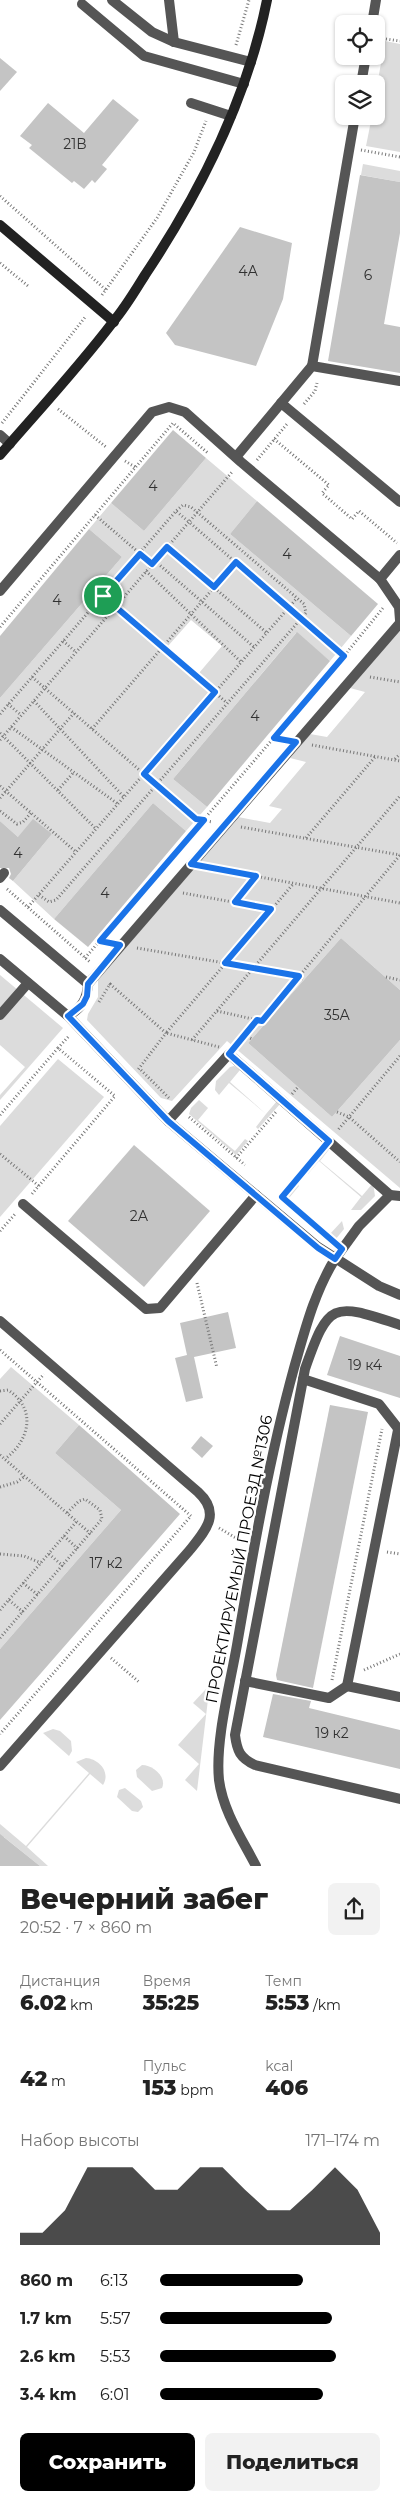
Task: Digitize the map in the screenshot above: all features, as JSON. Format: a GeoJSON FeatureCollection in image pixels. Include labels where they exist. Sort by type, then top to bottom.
{"type":"FeatureCollection","features":[{"type":"Feature","properties":{"kind":"street"},"geometry":{"type":"LineString","coordinates":[[112,0],[152,32],[174,42],[251,62]]}},
{"type":"Feature","properties":{"kind":"street"},"geometry":{"type":"LineString","coordinates":[[169,0],[174,42]]}},
{"type":"Feature","properties":{"kind":"street"},"geometry":{"type":"LineString","coordinates":[[0,455],[114,322],[174,233],[210,166],[244,84],[261,31],[267,0]]}},
{"type":"Feature","properties":{"kind":"street"},"geometry":{"type":"LineString","coordinates":[[374,15],[376,0]]}},
{"type":"Feature","properties":{"kind":"street"},"geometry":{"type":"LineString","coordinates":[[82,4],[144,56],[244,84]]}},
{"type":"Feature","properties":{"kind":"street"},"geometry":{"type":"LineString","coordinates":[[191,103],[231,116]]}},
{"type":"Feature","properties":{"kind":"street"},"geometry":{"type":"LineString","coordinates":[[236,457],[312,366],[354,125]]}},
{"type":"Feature","properties":{"kind":"street"},"geometry":{"type":"LineString","coordinates":[[0,224],[114,322]]}},
{"type":"Feature","properties":{"kind":"street"},"geometry":{"type":"LineString","coordinates":[[312,366],[400,381]]}},
{"type":"Feature","properties":{"kind":"street"},"geometry":{"type":"LineString","coordinates":[[281,403],[400,502]]}},
{"type":"Feature","properties":{"kind":"street"},"geometry":{"type":"LineString","coordinates":[[0,591],[152,412],[169,407],[186,412],[380,579],[399,607],[400,622],[120,945],[88,984],[87,996],[83,1004],[68,1016]]}},
{"type":"Feature","properties":{"kind":"street"},"geometry":{"type":"LineString","coordinates":[[0,435],[10,444]]}},
{"type":"Feature","properties":{"kind":"street"},"geometry":{"type":"LineString","coordinates":[[380,579],[400,555]]}},
{"type":"Feature","properties":{"kind":"street"},"geometry":{"type":"LineString","coordinates":[[0,910],[88,984]]}},
{"type":"Feature","properties":{"kind":"street"},"geometry":{"type":"LineString","coordinates":[[0,959],[68,1016],[168,1121],[256,1196],[335,1259],[379,1286],[400,1295]]}},
{"type":"Feature","properties":{"kind":"street"},"geometry":{"type":"LineString","coordinates":[[0,1015],[28,983]]}},
{"type":"Feature","properties":{"kind":"street"},"geometry":{"type":"LineString","coordinates":[[168,1121],[229,1054],[329,1141],[395,1195]]}},
{"type":"Feature","properties":{"kind":"street","name":"ПРОЕКТИРУЕМЫЙ ПРОЕЗД №1306"},"geometry":{"type":"LineString","coordinates":[[256,1866],[232,1820],[220,1780],[222,1729],[254,1549],[282,1410],[312,1306],[335,1259],[359,1226],[395,1195]]}},
{"type":"Feature","properties":{"kind":"street"},"geometry":{"type":"LineString","coordinates":[[23,1204],[146,1309],[160,1308],[256,1196]]}},
{"type":"Feature","properties":{"kind":"street"},"geometry":{"type":"LineString","coordinates":[[400,1325],[360,1312],[340,1310],[327,1318],[318,1331],[303,1379],[235,1735],[237,1750],[243,1760],[255,1766],[400,1799]]}},
{"type":"Feature","properties":{"kind":"street"},"geometry":{"type":"LineString","coordinates":[[0,1321],[203,1496],[209,1508],[209,1522],[189,1551],[0,1766]]}},
{"type":"Feature","properties":{"kind":"street"},"geometry":{"type":"LineString","coordinates":[[303,1379],[379,1404],[399,1430],[347,1686]]}},
{"type":"Feature","properties":{"kind":"street"},"geometry":{"type":"LineString","coordinates":[[245,1681],[328,1698],[347,1686],[400,1697]]}},
{"type":"Feature","properties":{"kind":"path"},"geometry":{"type":"LineString","coordinates":[[232,57],[249,0]]}},
{"type":"Feature","properties":{"kind":"path"},"geometry":{"type":"LineString","coordinates":[[385,39],[400,41]]}},
{"type":"Feature","properties":{"kind":"path"},"geometry":{"type":"LineString","coordinates":[[0,426],[106,290],[157,218],[194,152],[211,109]]}},
{"type":"Feature","properties":{"kind":"path"},"geometry":{"type":"LineString","coordinates":[[365,151],[400,157]]}},
{"type":"Feature","properties":{"kind":"path"},"geometry":{"type":"LineString","coordinates":[[0,196],[106,290]]}},
{"type":"Feature","properties":{"kind":"path"},"geometry":{"type":"LineString","coordinates":[[0,263],[28,286]]}},
{"type":"Feature","properties":{"kind":"path"},"geometry":{"type":"LineString","coordinates":[[47,400],[135,468]]}},
{"type":"Feature","properties":{"kind":"path"},"geometry":{"type":"LineString","coordinates":[[0,627],[173,423],[217,461]]}},
{"type":"Feature","properties":{"kind":"path"},"geometry":{"type":"LineString","coordinates":[[274,439],[329,485],[322,493],[352,519],[359,511],[400,546]]}},
{"type":"Feature","properties":{"kind":"path"},"geometry":{"type":"LineString","coordinates":[[224,467],[239,480]]}},
{"type":"Feature","properties":{"kind":"path"},"geometry":{"type":"LineString","coordinates":[[0,740],[2,734],[11,727],[34,701],[231,473]]}},
{"type":"Feature","properties":{"kind":"path"},"geometry":{"type":"LineString","coordinates":[[0,714],[176,511],[185,504],[198,512],[306,607],[306,613],[301,619],[56,900],[49,902],[39,895]]}},
{"type":"Feature","properties":{"kind":"path"},"geometry":{"type":"LineString","coordinates":[[176,511],[344,656]]}},
{"type":"Feature","properties":{"kind":"path"},"geometry":{"type":"LineString","coordinates":[[95,515],[254,647]]}},
{"type":"Feature","properties":{"kind":"path"},"geometry":{"type":"LineString","coordinates":[[167,547],[267,633]]}},
{"type":"Feature","properties":{"kind":"path"},"geometry":{"type":"LineString","coordinates":[[92,729],[236,562]]}},
{"type":"Feature","properties":{"kind":"path"},"geometry":{"type":"LineString","coordinates":[[146,571],[241,662]]}},
{"type":"Feature","properties":{"kind":"path"},"geometry":{"type":"LineString","coordinates":[[103,596],[227,703]]}},
{"type":"Feature","properties":{"kind":"path"},"geometry":{"type":"LineString","coordinates":[[28,907],[297,598]]}},
{"type":"Feature","properties":{"kind":"path"},"geometry":{"type":"LineString","coordinates":[[0,883],[85,958],[344,656],[386,604]]}},
{"type":"Feature","properties":{"kind":"path"},"geometry":{"type":"LineString","coordinates":[[63,641],[76,652]]}},
{"type":"Feature","properties":{"kind":"path"},"geometry":{"type":"LineString","coordinates":[[32,677],[196,819],[400,855],[262,1021],[217,1011]]}},
{"type":"Feature","properties":{"kind":"path"},"geometry":{"type":"LineString","coordinates":[[34,701],[124,797]]}},
{"type":"Feature","properties":{"kind":"path"},"geometry":{"type":"LineString","coordinates":[[8,704],[21,715]]}},
{"type":"Feature","properties":{"kind":"path"},"geometry":{"type":"LineString","coordinates":[[0,798],[74,714]]}},
{"type":"Feature","properties":{"kind":"path"},"geometry":{"type":"LineString","coordinates":[[11,727],[118,804]]}},
{"type":"Feature","properties":{"kind":"path"},"geometry":{"type":"LineString","coordinates":[[2,734],[96,829]]}},
{"type":"Feature","properties":{"kind":"path"},"geometry":{"type":"LineString","coordinates":[[274,738],[400,761]]}},
{"type":"Feature","properties":{"kind":"path"},"geometry":{"type":"LineString","coordinates":[[395,760],[400,754]]}},
{"type":"Feature","properties":{"kind":"path"},"geometry":{"type":"LineString","coordinates":[[306,838],[375,756]]}},
{"type":"Feature","properties":{"kind":"path"},"geometry":{"type":"LineString","coordinates":[[58,790],[74,772]]}},
{"type":"Feature","properties":{"kind":"path"},"geometry":{"type":"LineString","coordinates":[[0,786],[76,852]]}},
{"type":"Feature","properties":{"kind":"path"},"geometry":{"type":"LineString","coordinates":[[192,1040],[400,796]]}},
{"type":"Feature","properties":{"kind":"path"},"geometry":{"type":"LineString","coordinates":[[0,811],[17,824],[23,822],[31,813]]}},
{"type":"Feature","properties":{"kind":"path"},"geometry":{"type":"LineString","coordinates":[[170,859],[400,903]]}},
{"type":"Feature","properties":{"kind":"path"},"geometry":{"type":"LineString","coordinates":[[235,902],[256,876]]}},
{"type":"Feature","properties":{"kind":"path"},"geometry":{"type":"LineString","coordinates":[[0,1231],[115,1096],[130,1081],[166,1033],[294,883]]}},
{"type":"Feature","properties":{"kind":"path"},"geometry":{"type":"LineString","coordinates":[[168,890],[271,909]]}},
{"type":"Feature","properties":{"kind":"path"},"geometry":{"type":"LineString","coordinates":[[100,941],[299,976],[304,979]]}},
{"type":"Feature","properties":{"kind":"path"},"geometry":{"type":"LineString","coordinates":[[386,978],[400,980]]}},
{"type":"Feature","properties":{"kind":"path"},"geometry":{"type":"LineString","coordinates":[[110,984],[166,1033],[219,1047],[229,1054],[257,1020]]}},
{"type":"Feature","properties":{"kind":"path"},"geometry":{"type":"LineString","coordinates":[[244,1035],[252,1039]]}},
{"type":"Feature","properties":{"kind":"path"},"geometry":{"type":"LineString","coordinates":[[0,1115],[58,1048],[115,1096]]}},
{"type":"Feature","properties":{"kind":"path"},"geometry":{"type":"LineString","coordinates":[[288,1202],[282,1197],[400,1056]]}},
{"type":"Feature","properties":{"kind":"path"},"geometry":{"type":"LineString","coordinates":[[236,1158],[298,1087]]}},
{"type":"Feature","properties":{"kind":"path"},"geometry":{"type":"LineString","coordinates":[[336,1112],[349,1117],[400,1162]]}},
{"type":"Feature","properties":{"kind":"path"},"geometry":{"type":"LineString","coordinates":[[0,1154],[39,1186]]}},
{"type":"Feature","properties":{"kind":"path"},"geometry":{"type":"LineString","coordinates":[[194,1268],[217,1368]]}},
{"type":"Feature","properties":{"kind":"path"},"geometry":{"type":"LineString","coordinates":[[0,1350],[191,1516],[0,1734]]}},
{"type":"Feature","properties":{"kind":"path"},"geometry":{"type":"LineString","coordinates":[[0,1424],[33,1386]]}},
{"type":"Feature","properties":{"kind":"path"},"geometry":{"type":"LineString","coordinates":[[0,1390],[8,1390],[21,1400],[26,1418],[26,1433],[19,1447],[5,1459]]}},
{"type":"Feature","properties":{"kind":"path"},"geometry":{"type":"LineString","coordinates":[[328,1698],[385,1411]]}},
{"type":"Feature","properties":{"kind":"path"},"geometry":{"type":"LineString","coordinates":[[0,1454],[91,1534]]}},
{"type":"Feature","properties":{"kind":"path"},"geometry":{"type":"LineString","coordinates":[[0,1487],[17,1482],[25,1476]]}},
{"type":"Feature","properties":{"kind":"path"},"geometry":{"type":"LineString","coordinates":[[0,1638],[102,1519],[102,1514],[88,1500],[82,1500],[68,1513]]}},
{"type":"Feature","properties":{"kind":"path"},"geometry":{"type":"LineString","coordinates":[[0,1610],[77,1522]]}},
{"type":"Feature","properties":{"kind":"path"},"geometry":{"type":"LineString","coordinates":[[209,1522],[254,1549]]}},
{"type":"Feature","properties":{"kind":"path"},"geometry":{"type":"LineString","coordinates":[[64,1536],[78,1548]]}},
{"type":"Feature","properties":{"kind":"path"},"geometry":{"type":"LineString","coordinates":[[0,1554],[24,1556],[41,1564]]}},
{"type":"Feature","properties":{"kind":"path"},"geometry":{"type":"LineString","coordinates":[[49,1554],[63,1566]]}},
{"type":"Feature","properties":{"kind":"path"},"geometry":{"type":"LineString","coordinates":[[23,1583],[38,1595]]}},
{"type":"Feature","properties":{"kind":"path"},"geometry":{"type":"LineString","coordinates":[[9,1600],[23,1612]]}},
{"type":"Feature","properties":{"kind":"path"},"geometry":{"type":"LineString","coordinates":[[349,1675],[388,1661],[400,1654]]}},
{"type":"Feature","properties":{"kind":"shaded area"},"geometry":{"type":"Polygon","coordinates":[[[385,41],[400,44],[400,152],[366,146],[370,125],[385,125],[385,75],[379,75],[381,65],[385,65],[385,41]]]}},
{"type":"Feature","properties":{"kind":"shaded area"},"geometry":{"type":"Polygon","coordinates":[[[363,164],[400,171],[400,182],[361,175],[363,164]]]}},
{"type":"Feature","properties":{"kind":"shaded area"},"geometry":{"type":"Polygon","coordinates":[[[206,458],[257,501],[230,534],[351,636],[330,661],[296,633],[173,779],[207,807],[186,831],[153,803],[54,919],[13,881],[52,834],[18,837],[0,821],[0,698],[122,557],[89,529],[111,503],[144,531],[206,458]],[[191,620],[168,646],[199,673],[222,646],[191,620]]]}},
{"type":"Feature","properties":{"kind":"shaded area"},"geometry":{"type":"Polygon","coordinates":[[[400,630],[400,990],[341,938],[248,1043],[332,1117],[400,1040],[400,1188],[227,1041],[172,1101],[161,1098],[87,1020],[88,1014],[98,997],[98,980],[238,817],[270,823],[282,809],[269,806],[306,762],[290,758],[310,734],[327,737],[365,692],[350,688],[400,630]]]}},
{"type":"Feature","properties":{"kind":"shaded area"},"geometry":{"type":"Polygon","coordinates":[[[0,975],[63,1028],[0,1100],[0,1095],[25,1067],[0,1045],[0,975]]]}},
{"type":"Feature","properties":{"kind":"shaded area"},"geometry":{"type":"Polygon","coordinates":[[[58,1059],[104,1097],[0,1217],[0,1126],[58,1059]]]}},
{"type":"Feature","properties":{"kind":"shaded area"},"geometry":{"type":"Polygon","coordinates":[[[234,1066],[240,1070],[230,1082],[266,1114],[229,1083],[219,1095],[215,1090],[216,1081],[230,1067],[234,1066]]]}},
{"type":"Feature","properties":{"kind":"shaded area"},"geometry":{"type":"Polygon","coordinates":[[[199,1100],[208,1108],[198,1120],[230,1147],[235,1151],[245,1139],[248,1141],[236,1155],[189,1114],[191,1108],[199,1100]]]}},
{"type":"Feature","properties":{"kind":"shaded area"},"geometry":{"type":"Polygon","coordinates":[[[277,1101],[280,1104],[258,1129],[256,1127],[277,1101]]]}},
{"type":"Feature","properties":{"kind":"shaded area"},"geometry":{"type":"Polygon","coordinates":[[[329,1145],[331,1147],[320,1161],[362,1196],[373,1183],[375,1196],[361,1210],[351,1210],[361,1197],[319,1161],[308,1174],[306,1172],[329,1145]]]}},
{"type":"Feature","properties":{"kind":"shaded area"},"geometry":{"type":"Polygon","coordinates":[[[297,1183],[299,1186],[289,1198],[330,1234],[342,1221],[344,1229],[335,1240],[285,1197],[297,1183]]]}},
{"type":"Feature","properties":{"kind":"shaded area"},"geometry":{"type":"Polygon","coordinates":[[[11,1367],[79,1425],[55,1453],[121,1510],[0,1649],[0,1379],[11,1367]]]}},
{"type":"Feature","properties":{"kind":"shaded area"},"geometry":{"type":"Polygon","coordinates":[[[206,1689],[209,1691],[197,1791],[185,1780],[199,1764],[178,1745],[206,1714],[193,1703],[206,1689]]]}},
{"type":"Feature","properties":{"kind":"shaded area"},"geometry":{"type":"Polygon","coordinates":[[[53,1729],[60,1731],[71,1741],[72,1751],[69,1756],[43,1733],[53,1729]]]}},
{"type":"Feature","properties":{"kind":"shaded area"},"geometry":{"type":"Polygon","coordinates":[[[86,1758],[95,1761],[105,1771],[106,1775],[103,1785],[90,1774],[27,1847],[48,1866],[40,1866],[4,1837],[0,1842],[0,1824],[26,1846],[89,1773],[76,1762],[86,1758]]]}},
{"type":"Feature","properties":{"kind":"shaded area"},"geometry":{"type":"Polygon","coordinates":[[[142,1765],[158,1772],[163,1780],[162,1788],[152,1791],[137,1777],[136,1770],[142,1765]]]}},
{"type":"Feature","properties":{"kind":"shaded area"},"geometry":{"type":"Polygon","coordinates":[[[125,1788],[141,1801],[143,1807],[138,1812],[132,1811],[117,1797],[119,1790],[125,1788]]]}},
{"type":"Feature","properties":{"kind":"building"},"geometry":{"type":"Polygon","coordinates":[[[0,58],[17,72],[0,91],[0,58]]]}},
{"type":"Feature","properties":{"kind":"building"},"geometry":{"type":"Polygon","coordinates":[[[113,99],[139,120],[102,165],[107,169],[95,183],[92,180],[84,189],[74,181],[72,183],[29,148],[32,145],[20,136],[48,103],[84,133],[113,99]]]}},
{"type":"Feature","properties":{"kind":"building"},"geometry":{"type":"Polygon","coordinates":[[[360,175],[400,182],[400,233],[384,324],[400,327],[400,373],[328,361],[360,175]]]}},
{"type":"Feature","properties":{"kind":"building"},"geometry":{"type":"Polygon","coordinates":[[[240,227],[292,243],[283,299],[256,366],[175,345],[166,333],[240,227]]]}},
{"type":"Feature","properties":{"kind":"building"},"geometry":{"type":"Polygon","coordinates":[[[173,430],[206,458],[144,531],[111,503],[173,430]]]}},
{"type":"Feature","properties":{"kind":"building"},"geometry":{"type":"Polygon","coordinates":[[[257,501],[378,604],[351,636],[230,534],[257,501]]]}},
{"type":"Feature","properties":{"kind":"building"},"geometry":{"type":"Polygon","coordinates":[[[89,529],[122,557],[0,698],[0,636],[89,529]]]}},
{"type":"Feature","properties":{"kind":"building"},"geometry":{"type":"Polygon","coordinates":[[[297,632],[330,661],[207,807],[173,779],[297,632]]]}},
{"type":"Feature","properties":{"kind":"building"},"geometry":{"type":"Polygon","coordinates":[[[153,803],[186,831],[88,947],[54,919],[153,803]]]}},
{"type":"Feature","properties":{"kind":"building"},"geometry":{"type":"Polygon","coordinates":[[[33,819],[52,834],[13,881],[9,878],[11,874],[9,868],[0,868],[0,821],[18,837],[33,819]]]}},
{"type":"Feature","properties":{"kind":"building"},"geometry":{"type":"Polygon","coordinates":[[[341,938],[400,990],[400,1040],[332,1117],[248,1043],[341,938]]]}},
{"type":"Feature","properties":{"kind":"building"},"geometry":{"type":"Polygon","coordinates":[[[134,1145],[210,1211],[144,1287],[68,1221],[134,1145]]]}},
{"type":"Feature","properties":{"kind":"building"},"geometry":{"type":"Polygon","coordinates":[[[228,1312],[236,1348],[194,1357],[203,1398],[186,1402],[175,1358],[187,1355],[180,1323],[228,1312]]]}},
{"type":"Feature","properties":{"kind":"building"},"geometry":{"type":"Polygon","coordinates":[[[340,1336],[400,1356],[400,1398],[327,1375],[340,1336]]]}},
{"type":"Feature","properties":{"kind":"building"},"geometry":{"type":"Polygon","coordinates":[[[330,1405],[368,1412],[313,1688],[277,1680],[276,1675],[330,1405]]]}},
{"type":"Feature","properties":{"kind":"building"},"geometry":{"type":"Polygon","coordinates":[[[79,1425],[180,1514],[0,1720],[0,1649],[121,1510],[55,1453],[79,1425]]]}},
{"type":"Feature","properties":{"kind":"building"},"geometry":{"type":"Polygon","coordinates":[[[201,1436],[213,1446],[202,1458],[191,1448],[201,1436]]]}},
{"type":"Feature","properties":{"kind":"building"},"geometry":{"type":"Polygon","coordinates":[[[273,1694],[311,1701],[309,1708],[400,1730],[400,1769],[263,1737],[273,1694]]]}},
{"type":"Feature","properties":{"kind":"building"},"geometry":{"type":"Polygon","coordinates":[[[0,1834],[40,1866],[0,1866],[0,1834]]]}},
{"type":"Feature","properties":{"kind":"route"},"geometry":{"type":"LineString","coordinates":[[167,547],[214,587],[236,562],[344,656],[274,738],[296,742],[191,864],[256,876],[235,902],[271,909],[225,963],[299,976],[262,1021],[257,1020],[229,1054],[329,1141],[282,1197],[342,1249],[335,1259],[318,1248],[168,1121],[68,1016],[76,1012],[83,1004],[87,996],[88,984],[120,945],[100,941],[204,820],[196,819],[144,774],[215,692],[103,596],[140,554],[152,564],[167,547]]}}]}
